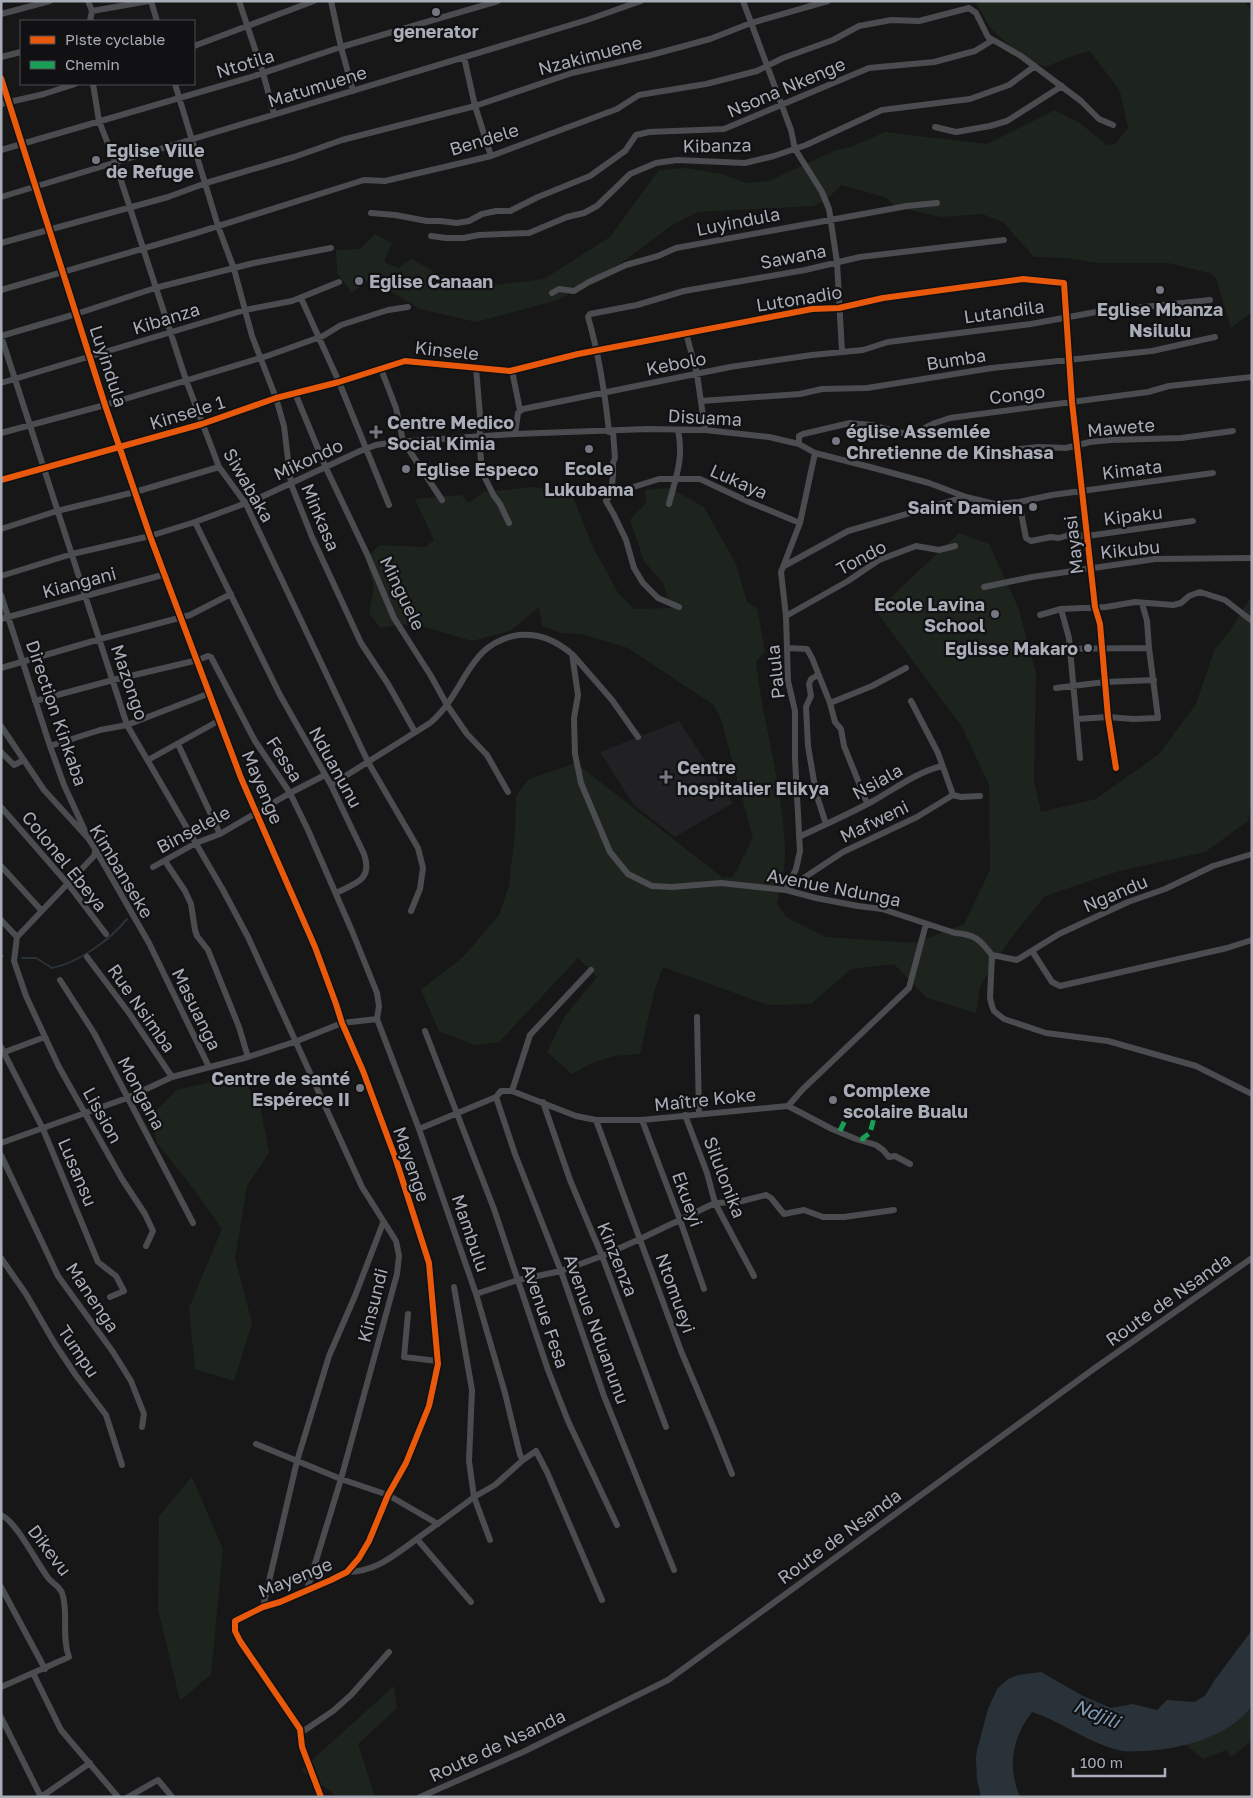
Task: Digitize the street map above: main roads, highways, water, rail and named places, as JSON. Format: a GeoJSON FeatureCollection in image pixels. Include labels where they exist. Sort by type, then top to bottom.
{"type":"FeatureCollection","features":[{"type":"Feature","properties":{"kind":"water","name":"Ndjili"},"geometry":{"type":"Polygon","coordinates":[[[1252,1630],[1252,1706],[1230,1726],[1202,1740],[1172,1748],[1125,1751],[1088,1739],[1055,1721],[1032,1712],[1020,1732],[1014,1753],[1014,1774],[1020,1797],[981,1797],[977,1780],[977,1750],[988,1709],[997,1689],[1008,1679],[1018,1675],[1041,1672],[1083,1696],[1111,1708],[1133,1704],[1157,1710],[1167,1700],[1194,1702],[1205,1696],[1252,1630]]]}},
{"type":"Feature","properties":{"kind":"waterway"},"geometry":{"type":"LineString","coordinates":[[22,958],[36,958],[52,968],[62,965],[93,950],[112,935],[127,919]]}},
{"type":"Feature","properties":{"kind":"place","name":"generator"},"geometry":{"type":"Point","coordinates":[436,12]}},
{"type":"Feature","properties":{"kind":"place","name":"Eglise Ville de Refuge"},"geometry":{"type":"Point","coordinates":[96,160]}},
{"type":"Feature","properties":{"kind":"place","name":"Eglise Canaan"},"geometry":{"type":"Point","coordinates":[359,281]}},
{"type":"Feature","properties":{"kind":"place","name":"Eglise Mbanza Nsilulu"},"geometry":{"type":"Point","coordinates":[1160,290]}},
{"type":"Feature","properties":{"kind":"place","name":"Centre Medico Social Kimia"},"geometry":{"type":"Point","coordinates":[376,432]}},
{"type":"Feature","properties":{"kind":"place","name":"église Assemlée Chretienne de Kinshasa"},"geometry":{"type":"Point","coordinates":[836,441]}},
{"type":"Feature","properties":{"kind":"place","name":"Ecole Lukubama"},"geometry":{"type":"Point","coordinates":[589,449]}},
{"type":"Feature","properties":{"kind":"place","name":"Eglise Especo"},"geometry":{"type":"Point","coordinates":[406,469]}},
{"type":"Feature","properties":{"kind":"place","name":"Saint Damien"},"geometry":{"type":"Point","coordinates":[1033,507]}},
{"type":"Feature","properties":{"kind":"place","name":"Ecole Lavina School"},"geometry":{"type":"Point","coordinates":[995,614]}},
{"type":"Feature","properties":{"kind":"place","name":"Eglisse Makaro"},"geometry":{"type":"Point","coordinates":[1088,648]}},
{"type":"Feature","properties":{"kind":"place","name":"Centre hospitalier Elikya"},"geometry":{"type":"Point","coordinates":[666,777]}},
{"type":"Feature","properties":{"kind":"place","name":"Centre de santé Espérece II"},"geometry":{"type":"Point","coordinates":[360,1088]}},
{"type":"Feature","properties":{"kind":"place","name":"Complexe scolaire Bualu"},"geometry":{"type":"Point","coordinates":[833,1100]}}]}
